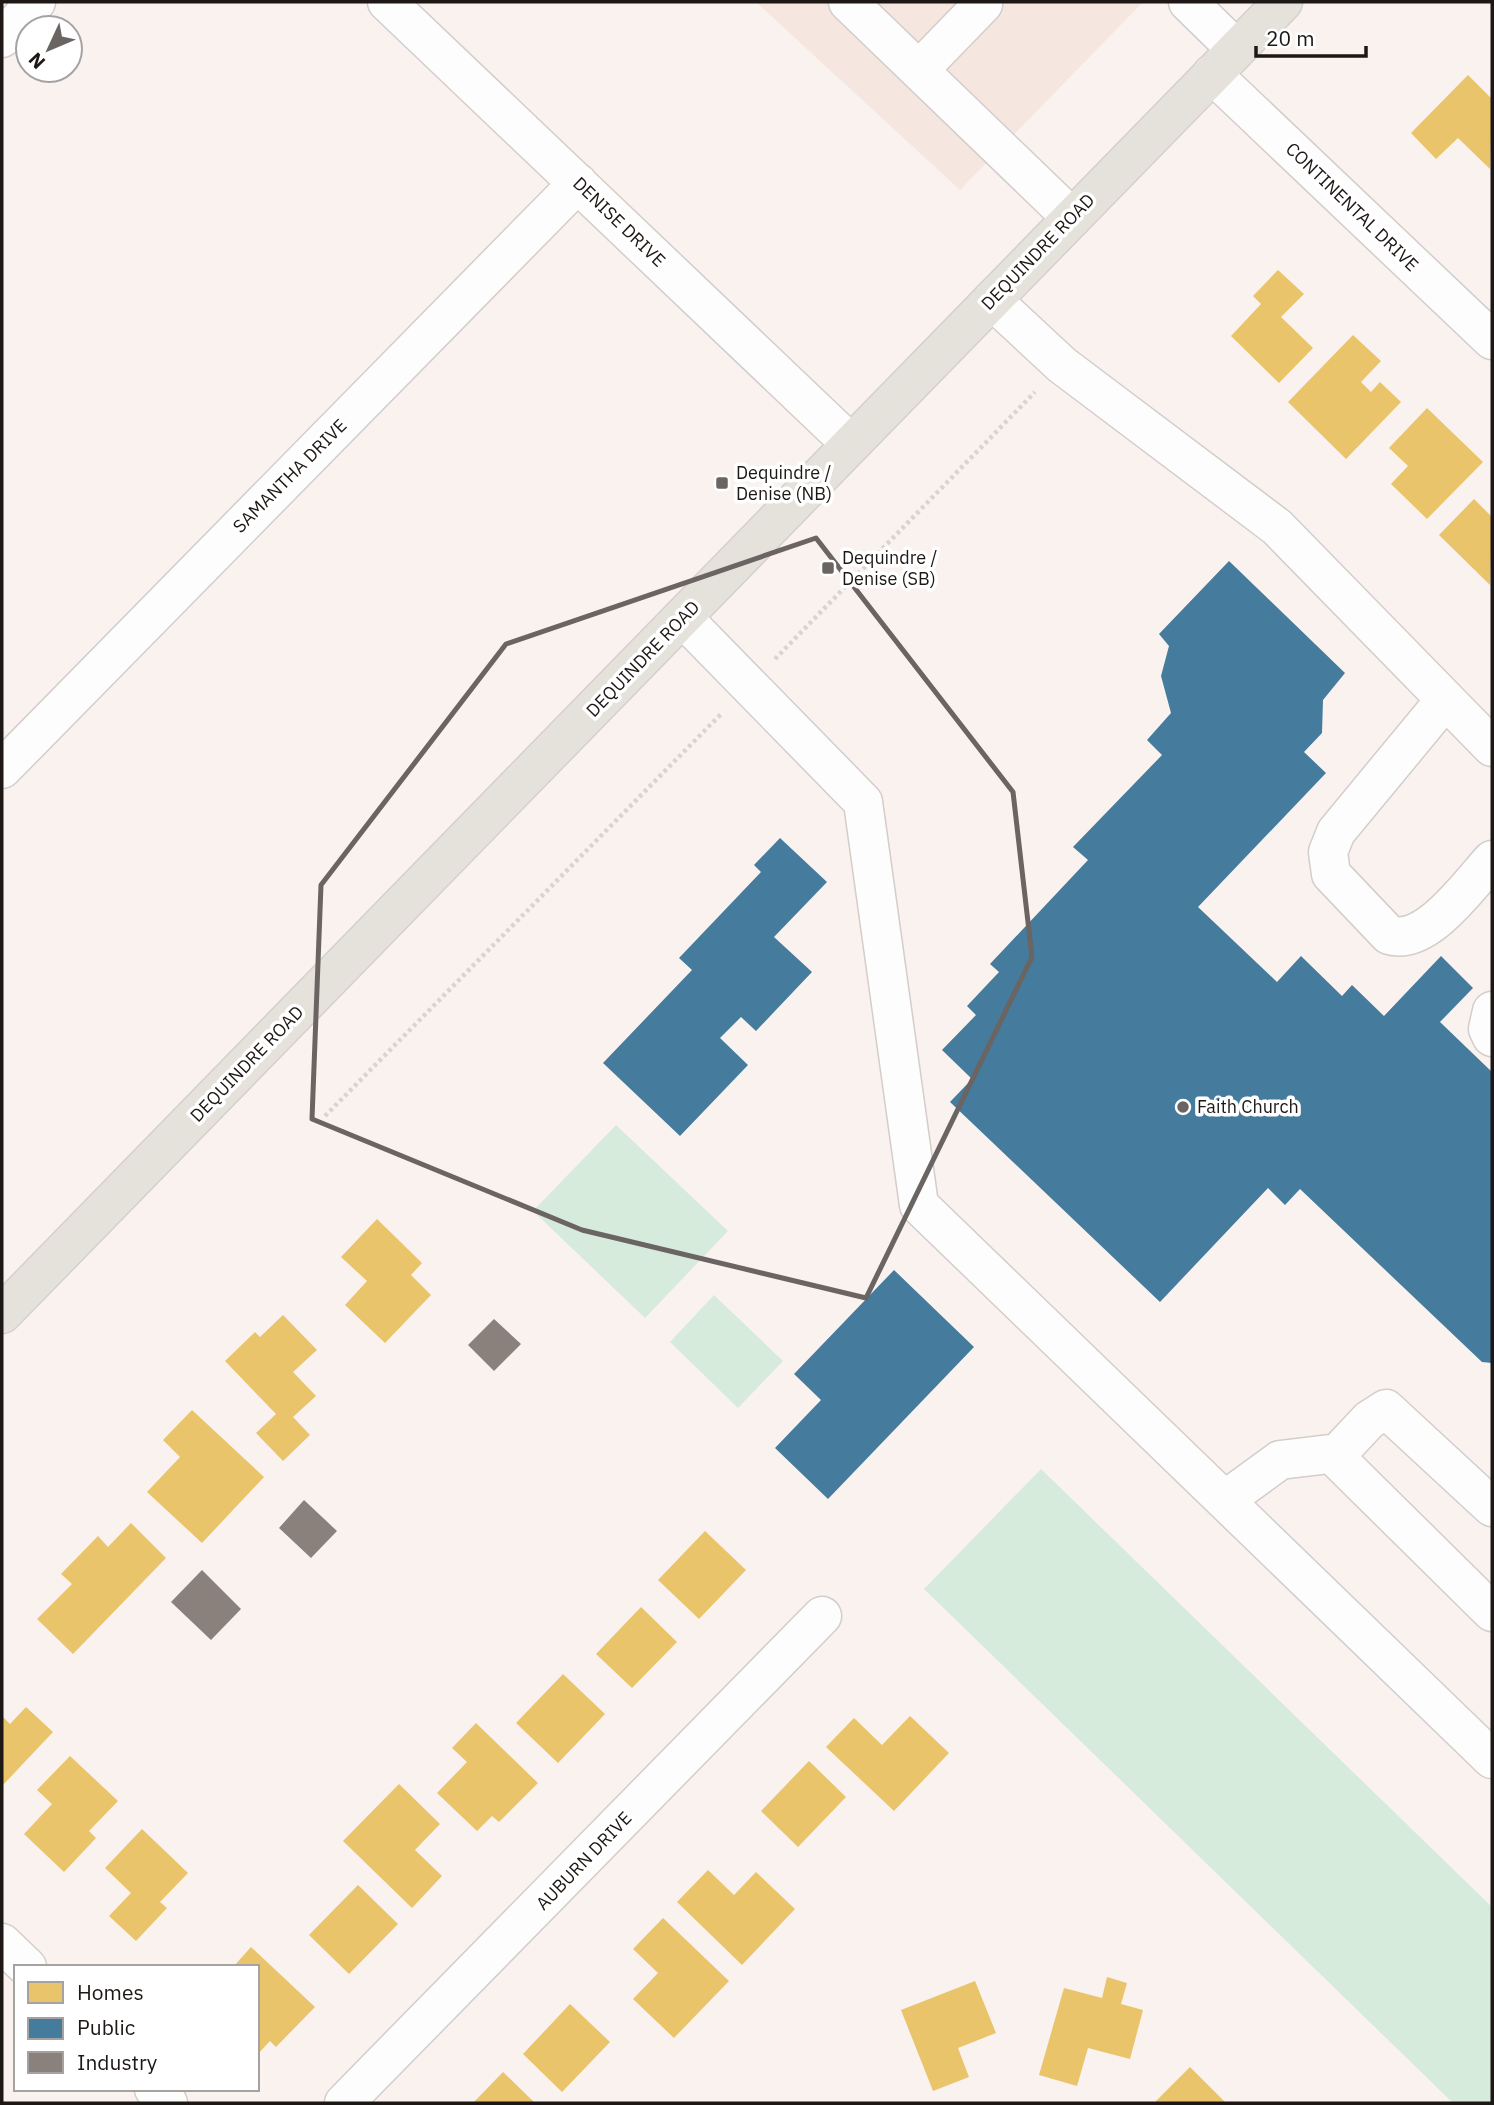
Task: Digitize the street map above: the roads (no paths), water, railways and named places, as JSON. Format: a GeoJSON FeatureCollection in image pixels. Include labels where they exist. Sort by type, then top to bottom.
{"type":"FeatureCollection","features":[{"type":"Feature","properties":{"kind":"main road","name":"DEQUINDRE ROAD"},"geometry":{"type":"LineString","coordinates":[[2,1314],[1283,2]]}},
{"type":"Feature","properties":{"kind":"street"},"geometry":{"type":"LineString","coordinates":[[2,38],[36,2]]}},
{"type":"Feature","properties":{"kind":"street","name":"DENISE DRIVE"},"geometry":{"type":"LineString","coordinates":[[387,2],[851,444]]}},
{"type":"Feature","properties":{"kind":"street"},"geometry":{"type":"LineString","coordinates":[[848,2],[1072,218]]}},
{"type":"Feature","properties":{"kind":"street","name":"CONTINENTAL DRIVE"},"geometry":{"type":"LineString","coordinates":[[1188,2],[1224,62],[1492,340]]}},
{"type":"Feature","properties":{"kind":"street"},"geometry":{"type":"LineString","coordinates":[[919,70],[983,4]]}},
{"type":"Feature","properties":{"kind":"street","name":"SAMANTHA DRIVE"},"geometry":{"type":"LineString","coordinates":[[2,769],[578,183]]}},
{"type":"Feature","properties":{"kind":"street"},"geometry":{"type":"LineString","coordinates":[[992,300],[1062,365],[1277,527],[1492,747]]}},
{"type":"Feature","properties":{"kind":"street"},"geometry":{"type":"LineString","coordinates":[[683,618],[863,802],[919,1205],[1492,1759]]}},
{"type":"Feature","properties":{"kind":"street"},"geometry":{"type":"LineString","coordinates":[[1445,700],[1336,832],[1328,852],[1331,874],[1390,935],[1401,939],[1424,932],[1492,860]]}},
{"type":"Feature","properties":{"kind":"street"},"geometry":{"type":"LineString","coordinates":[[1492,1011],[1488,1029],[1492,1037]]}},
{"type":"Feature","properties":{"kind":"street"},"geometry":{"type":"LineString","coordinates":[[1225,1500],[1280,1460],[1338,1452],[1369,1420],[1386,1409],[1492,1507]]}},
{"type":"Feature","properties":{"kind":"street"},"geometry":{"type":"LineString","coordinates":[[1332,1454],[1492,1612]]}},
{"type":"Feature","properties":{"kind":"street","name":"AUBURN DRIVE"},"geometry":{"type":"LineString","coordinates":[[344,2103],[822,1616]]}},
{"type":"Feature","properties":{"kind":"street"},"geometry":{"type":"LineString","coordinates":[[2,1943],[25,1965]]}},
{"type":"Feature","properties":{"kind":"place","name":"Dequindre / Denise (NB)"},"geometry":{"type":"Point","coordinates":[722,483]}},
{"type":"Feature","properties":{"kind":"place","name":"Dequindre / Denise (SB)"},"geometry":{"type":"Point","coordinates":[828,568]}},
{"type":"Feature","properties":{"kind":"place","name":"Faith Church"},"geometry":{"type":"Point","coordinates":[1183,1107]}}]}
